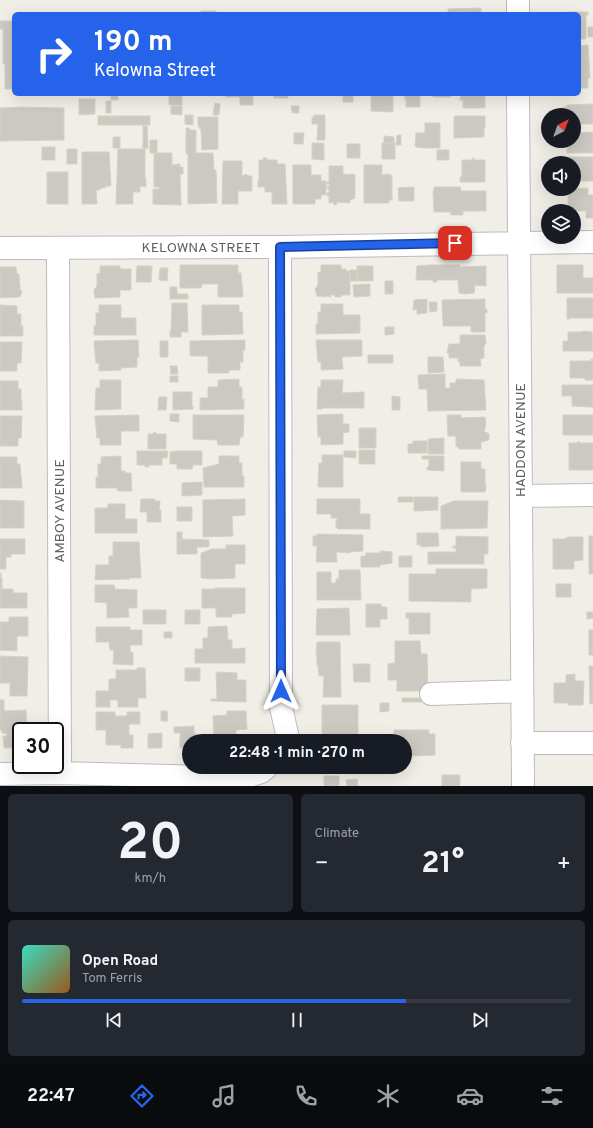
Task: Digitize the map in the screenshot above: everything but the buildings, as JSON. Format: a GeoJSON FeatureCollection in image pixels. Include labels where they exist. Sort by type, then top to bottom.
{"type":"FeatureCollection","features":[{"type":"Feature","properties":{"kind":"street"},"geometry":{"type":"LineString","coordinates":[[518,0],[518,12]]}},
{"type":"Feature","properties":{"kind":"street","name":"HADDON AVENUE"},"geometry":{"type":"LineString","coordinates":[[518,96],[522,786]]}},
{"type":"Feature","properties":{"kind":"street","name":"KELOWNA STREET"},"geometry":{"type":"LineString","coordinates":[[0,248],[280,247],[593,242]]}},
{"type":"Feature","properties":{"kind":"street"},"geometry":{"type":"LineString","coordinates":[[280,247],[281,707],[286,734]]}},
{"type":"Feature","properties":{"kind":"street","name":"AMBOY AVENUE"},"geometry":{"type":"LineString","coordinates":[[58,248],[60,722]]}},
{"type":"Feature","properties":{"kind":"street"},"geometry":{"type":"LineString","coordinates":[[521,496],[593,495]]}},
{"type":"Feature","properties":{"kind":"street"},"geometry":{"type":"LineString","coordinates":[[431,694],[522,691]]}},
{"type":"Feature","properties":{"kind":"street"},"geometry":{"type":"LineString","coordinates":[[522,743],[593,743]]}},
{"type":"Feature","properties":{"kind":"street"},"geometry":{"type":"LineString","coordinates":[[64,773],[243,778],[255,774]]}},
{"type":"Feature","properties":{"kind":"street"},"geometry":{"type":"LineString","coordinates":[[0,774],[12,774]]}},
{"type":"Feature","properties":{"kind":"route"},"geometry":{"type":"LineString","coordinates":[[281,691],[280,247],[455,243]]}}]}
